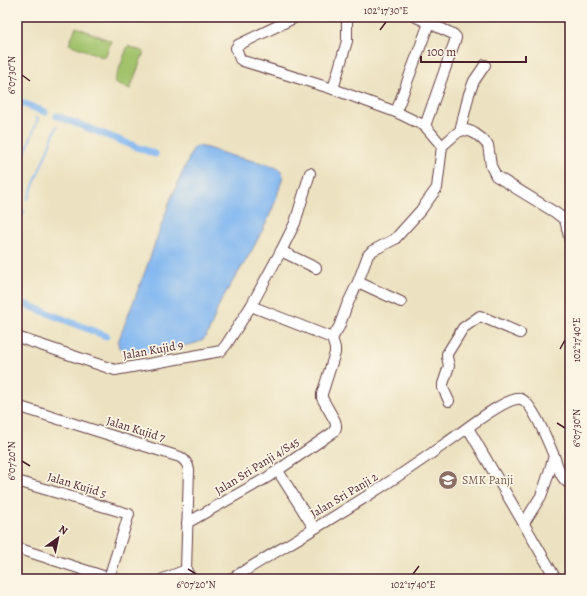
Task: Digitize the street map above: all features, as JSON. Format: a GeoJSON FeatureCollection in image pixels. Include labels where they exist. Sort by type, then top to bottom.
{"type":"FeatureCollection","features":[{"type":"Feature","properties":{"kind":"street"},"geometry":{"type":"LineString","coordinates":[[296,17],[239,44],[236,48],[239,58],[243,61],[333,88],[396,112],[425,126],[442,146]]}},
{"type":"Feature","properties":{"kind":"street"},"geometry":{"type":"LineString","coordinates":[[333,88],[347,41],[347,17]]}},
{"type":"Feature","properties":{"kind":"street"},"geometry":{"type":"LineString","coordinates":[[416,17],[456,36],[425,126]]}},
{"type":"Feature","properties":{"kind":"street"},"geometry":{"type":"LineString","coordinates":[[396,112],[429,23]]}},
{"type":"Feature","properties":{"kind":"street"},"geometry":{"type":"LineString","coordinates":[[251,306],[332,338],[339,327],[369,253],[395,239],[421,210],[437,188],[442,146],[460,131],[469,94],[474,81],[485,65]]}},
{"type":"Feature","properties":{"kind":"street"},"geometry":{"type":"LineString","coordinates":[[460,131],[468,131],[478,134],[488,145],[491,166],[496,176],[565,219],[570,240]]}},
{"type":"Feature","properties":{"kind":"street","name":"Jalan Kujid 9"},"geometry":{"type":"LineString","coordinates":[[17,337],[115,370],[221,351],[251,306],[281,252],[295,223],[310,173]]}},
{"type":"Feature","properties":{"kind":"street"},"geometry":{"type":"LineString","coordinates":[[281,252],[316,268]]}},
{"type":"Feature","properties":{"kind":"street"},"geometry":{"type":"LineString","coordinates":[[358,282],[401,302]]}},
{"type":"Feature","properties":{"kind":"street"},"geometry":{"type":"LineString","coordinates":[[449,401],[443,388],[449,366],[447,354],[463,328],[480,316],[520,333]]}},
{"type":"Feature","properties":{"kind":"street","name":"Jalan Sri Panji 4/S45"},"geometry":{"type":"LineString","coordinates":[[187,523],[268,478],[336,429],[335,421],[322,398],[335,352],[332,338]]}},
{"type":"Feature","properties":{"kind":"street","name":"Jalan Sri Panji 2"},"geometry":{"type":"LineString","coordinates":[[231,579],[385,486],[486,414],[509,401],[515,399],[527,402],[554,456]]}},
{"type":"Feature","properties":{"kind":"street","name":"Jalan Kujid 7"},"geometry":{"type":"LineString","coordinates":[[17,406],[144,445],[184,459],[189,470],[187,523],[189,575]]}},
{"type":"Feature","properties":{"kind":"street"},"geometry":{"type":"LineString","coordinates":[[468,428],[556,579]]}},
{"type":"Feature","properties":{"kind":"street"},"geometry":{"type":"LineString","coordinates":[[524,523],[540,496],[554,456]]}},
{"type":"Feature","properties":{"kind":"street"},"geometry":{"type":"LineString","coordinates":[[554,456],[565,482],[570,484]]}},
{"type":"Feature","properties":{"kind":"street"},"geometry":{"type":"LineString","coordinates":[[278,471],[314,528]]}},
{"type":"Feature","properties":{"kind":"street","name":"Jalan Kujid 5"},"geometry":{"type":"LineString","coordinates":[[17,480],[129,514],[113,578]]}},
{"type":"Feature","properties":{"kind":"street"},"geometry":{"type":"LineString","coordinates":[[17,548],[113,578]]}},
{"type":"Feature","properties":{"kind":"street"},"geometry":{"type":"LineString","coordinates":[[163,579],[189,575]]}},
{"type":"Feature","properties":{"kind":"green space"},"geometry":{"type":"Polygon","coordinates":[[[76,27],[111,41],[105,58],[69,44],[76,27]]]}},
{"type":"Feature","properties":{"kind":"green space"},"geometry":{"type":"Polygon","coordinates":[[[128,46],[144,52],[130,89],[114,82],[128,46]]]}},
{"type":"Feature","properties":{"kind":"water"},"geometry":{"type":"Polygon","coordinates":[[[198,146],[279,169],[283,175],[278,195],[260,235],[220,303],[211,327],[204,339],[195,343],[152,354],[145,355],[125,351],[118,346],[118,342],[171,198],[193,149],[198,146]]]}},
{"type":"Feature","properties":{"kind":"waterway"},"geometry":{"type":"LineString","coordinates":[[17,101],[45,112]]}},
{"type":"Feature","properties":{"kind":"waterway"},"geometry":{"type":"LineString","coordinates":[[57,116],[155,154]]}},
{"type":"Feature","properties":{"kind":"waterway"},"geometry":{"type":"LineString","coordinates":[[17,174],[38,119],[36,118]]}},
{"type":"Feature","properties":{"kind":"waterway"},"geometry":{"type":"LineString","coordinates":[[28,199],[57,126]]}},
{"type":"Feature","properties":{"kind":"waterway"},"geometry":{"type":"LineString","coordinates":[[17,229],[24,211]]}},
{"type":"Feature","properties":{"kind":"waterway"},"geometry":{"type":"LineString","coordinates":[[17,301],[106,336]]}},
{"type":"Feature","properties":{"kind":"place","name":"SMK Panji"},"geometry":{"type":"Point","coordinates":[448,480]}}]}
